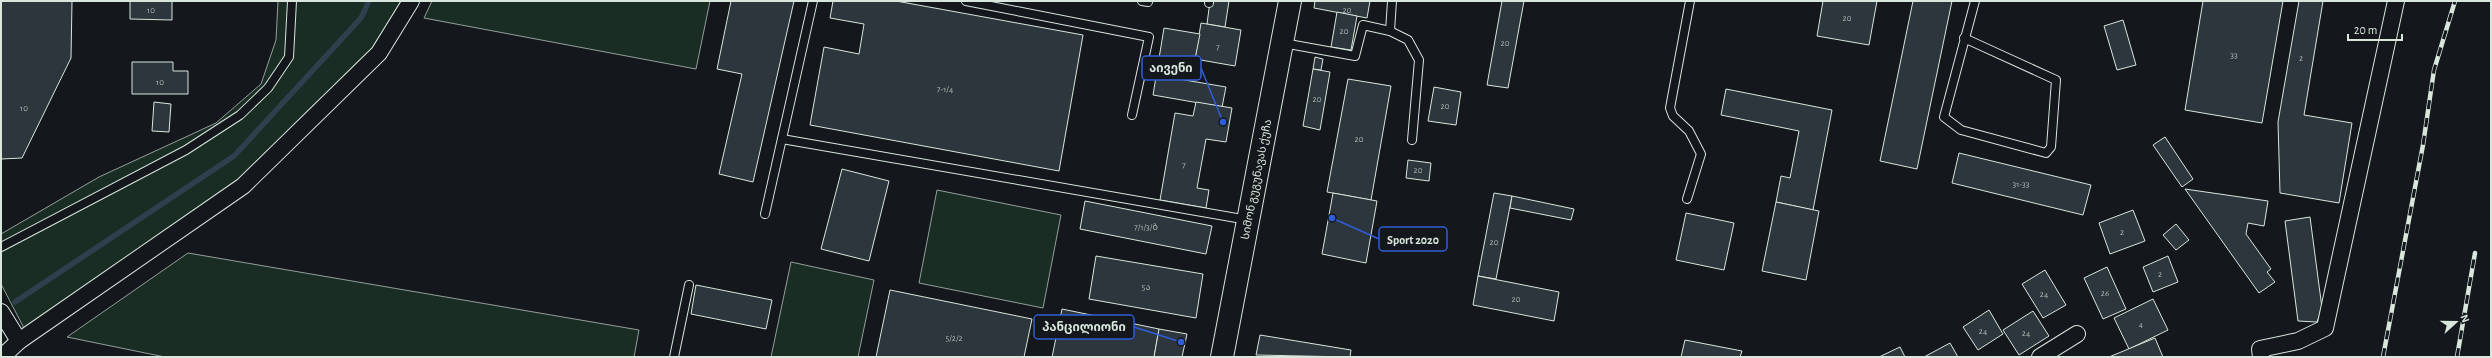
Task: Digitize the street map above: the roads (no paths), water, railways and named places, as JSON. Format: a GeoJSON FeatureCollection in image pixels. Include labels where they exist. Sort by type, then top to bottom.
{"type":"FeatureCollection","features":[{"type":"Feature","properties":{"kind":"main road","name":"სიმონ გუგუნავას ქუჩა"},"geometry":{"type":"LineString","coordinates":[[1222,357],[1290,1]]}},
{"type":"Feature","properties":{"kind":"street"},"geometry":{"type":"LineString","coordinates":[[2,357],[19,341],[243,186],[379,53],[411,1]]}},
{"type":"Feature","properties":{"kind":"street"},"geometry":{"type":"LineString","coordinates":[[2261,357],[2260,349],[2298,341],[2325,328],[2396,1]]}},
{"type":"Feature","properties":{"kind":"street"},"geometry":{"type":"LineString","coordinates":[[1,312],[19,341]]}},
{"type":"Feature","properties":{"kind":"street"},"geometry":{"type":"LineString","coordinates":[[2040,357],[2077,334]]}},
{"type":"Feature","properties":{"kind":"lane"},"geometry":{"type":"LineString","coordinates":[[1,247],[186,150],[240,115],[268,88],[289,57],[292,1]]}},
{"type":"Feature","properties":{"kind":"lane"},"geometry":{"type":"LineString","coordinates":[[765,214],[813,1]]}},
{"type":"Feature","properties":{"kind":"lane"},"geometry":{"type":"LineString","coordinates":[[966,1],[1148,37],[1132,115]]}},
{"type":"Feature","properties":{"kind":"lane"},"geometry":{"type":"LineString","coordinates":[[1390,31],[1392,1]]}},
{"type":"Feature","properties":{"kind":"lane"},"geometry":{"type":"LineString","coordinates":[[1687,200],[1701,154],[1689,131],[1673,116],[1670,108],[1690,1]]}},
{"type":"Feature","properties":{"kind":"lane"},"geometry":{"type":"LineString","coordinates":[[1964,38],[2056,80],[2051,147],[2046,154],[1962,130],[1944,117],[1964,38],[1976,1]]}},
{"type":"Feature","properties":{"kind":"lane"},"geometry":{"type":"LineString","coordinates":[[1282,43],[1356,56],[1363,25],[1390,31],[1408,40],[1419,60],[1412,140]]}},
{"type":"Feature","properties":{"kind":"lane"},"geometry":{"type":"LineString","coordinates":[[782,139],[1248,220]]}},
{"type":"Feature","properties":{"kind":"lane"},"geometry":{"type":"LineString","coordinates":[[674,357],[689,285]]}},
{"type":"Feature","properties":{"kind":"waterway"},"geometry":{"type":"LineString","coordinates":[[15,302],[234,156],[361,18],[369,1]]}},
{"type":"Feature","properties":{"kind":"railway"},"geometry":{"type":"LineString","coordinates":[[2383,357],[2423,145],[2434,70],[2455,1]]}},
{"type":"Feature","properties":{"kind":"railway"},"geometry":{"type":"LineString","coordinates":[[2457,357],[2475,253]]}},
{"type":"Feature","properties":{"kind":"place","name":"აივენი"},"geometry":{"type":"Point","coordinates":[1223,122]}},
{"type":"Feature","properties":{"kind":"place","name":"Sport 2020"},"geometry":{"type":"Point","coordinates":[1332,218]}},
{"type":"Feature","properties":{"kind":"place","name":"პანცილიონი"},"geometry":{"type":"Point","coordinates":[1181,342]}}]}
